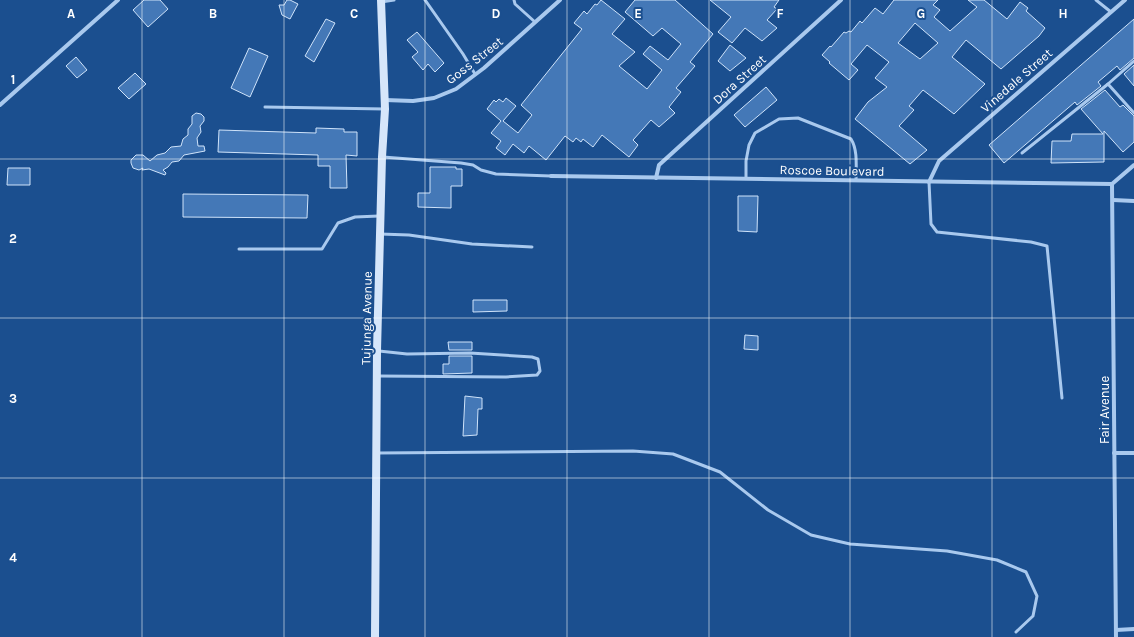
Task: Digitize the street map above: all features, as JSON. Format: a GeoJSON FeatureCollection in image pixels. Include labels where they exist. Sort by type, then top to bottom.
{"type":"FeatureCollection","features":[{"type":"Feature","properties":{"kind":"street"},"geometry":{"type":"LineString","coordinates":[[0,105],[118,0]]}},
{"type":"Feature","properties":{"kind":"street","name":"Goss Street"},"geometry":{"type":"LineString","coordinates":[[385,100],[434,98],[456,89],[560,0]]}},
{"type":"Feature","properties":{"kind":"street","name":"Dora Street"},"geometry":{"type":"LineString","coordinates":[[656,178],[659,165],[841,0]]}},
{"type":"Feature","properties":{"kind":"street","name":"Vinedale Street"},"geometry":{"type":"LineString","coordinates":[[929,182],[939,161],[1125,0]]}},
{"type":"Feature","properties":{"kind":"street","name":"Tujunga Avenue"},"geometry":{"type":"LineString","coordinates":[[375,637],[377,351],[380,216],[385,109],[381,1]]}},
{"type":"Feature","properties":{"kind":"street"},"geometry":{"type":"LineString","coordinates":[[1112,184],[1134,164]]}},
{"type":"Feature","properties":{"kind":"street","name":"Roscoe Boulevard"},"geometry":{"type":"LineString","coordinates":[[551,176],[1112,184]]}},
{"type":"Feature","properties":{"kind":"street","name":"Fair Avenue"},"geometry":{"type":"LineString","coordinates":[[1112,184],[1116,637]]}},
{"type":"Feature","properties":{"kind":"street"},"geometry":{"type":"LineString","coordinates":[[1113,200],[1134,201]]}},
{"type":"Feature","properties":{"kind":"street"},"geometry":{"type":"LineString","coordinates":[[1114,453],[1134,453]]}},
{"type":"Feature","properties":{"kind":"street"},"geometry":{"type":"LineString","coordinates":[[1116,630],[1134,629]]}},
{"type":"Feature","properties":{"kind":"lane"},"geometry":{"type":"LineString","coordinates":[[381,1],[394,0]]}},
{"type":"Feature","properties":{"kind":"lane"},"geometry":{"type":"LineString","coordinates":[[425,0],[463,54],[475,74]]}},
{"type":"Feature","properties":{"kind":"lane"},"geometry":{"type":"LineString","coordinates":[[514,0],[515,4],[535,22]]}},
{"type":"Feature","properties":{"kind":"lane"},"geometry":{"type":"LineString","coordinates":[[1096,0],[1111,12]]}},
{"type":"Feature","properties":{"kind":"lane"},"geometry":{"type":"LineString","coordinates":[[1022,153],[1108,84],[1134,61]]}},
{"type":"Feature","properties":{"kind":"lane"},"geometry":{"type":"LineString","coordinates":[[1108,84],[1134,113]]}},
{"type":"Feature","properties":{"kind":"lane"},"geometry":{"type":"LineString","coordinates":[[265,107],[385,109]]}},
{"type":"Feature","properties":{"kind":"lane"},"geometry":{"type":"LineString","coordinates":[[746,178],[748,145],[755,133],[779,119],[798,118],[851,139],[855,151],[856,180]]}},
{"type":"Feature","properties":{"kind":"lane"},"geometry":{"type":"LineString","coordinates":[[382,157],[460,163],[472,165],[481,170],[496,174],[551,176]]}},
{"type":"Feature","properties":{"kind":"lane"},"geometry":{"type":"LineString","coordinates":[[929,182],[931,224],[937,232],[1031,242],[1047,246],[1062,398]]}},
{"type":"Feature","properties":{"kind":"lane"},"geometry":{"type":"LineString","coordinates":[[239,249],[322,249],[338,223],[355,217],[380,216]]}},
{"type":"Feature","properties":{"kind":"lane"},"geometry":{"type":"LineString","coordinates":[[380,234],[409,235],[472,244],[532,247]]}},
{"type":"Feature","properties":{"kind":"lane"},"geometry":{"type":"LineString","coordinates":[[377,351],[407,354],[470,353],[532,357],[538,359],[540,371],[537,375],[506,377],[377,376]]}},
{"type":"Feature","properties":{"kind":"lane"},"geometry":{"type":"LineString","coordinates":[[376,453],[633,451],[673,454],[720,472],[768,510],[811,535],[850,544],[947,551],[997,560],[1026,572],[1037,596],[1033,616],[1016,632]]}},
{"type":"Feature","properties":{"kind":"building"},"geometry":{"type":"Polygon","coordinates":[[[144,0],[160,0],[168,9],[148,27],[133,10],[144,0]]]}},
{"type":"Feature","properties":{"kind":"building"},"geometry":{"type":"Polygon","coordinates":[[[287,0],[298,4],[290,19],[282,15],[279,5],[284,5],[287,0]]]}},
{"type":"Feature","properties":{"kind":"building"},"geometry":{"type":"Polygon","coordinates":[[[601,0],[625,19],[612,34],[635,52],[619,66],[647,89],[662,70],[643,54],[650,46],[668,60],[681,44],[662,28],[653,36],[625,12],[635,0],[675,0],[713,34],[690,62],[695,66],[676,88],[681,92],[669,107],[675,113],[659,127],[651,120],[633,140],[638,145],[629,157],[602,135],[593,147],[583,139],[581,142],[576,138],[573,142],[565,136],[546,160],[529,146],[524,153],[513,144],[505,155],[496,148],[501,141],[491,133],[501,121],[487,109],[494,100],[496,102],[499,99],[503,102],[506,98],[516,106],[503,121],[518,133],[532,115],[521,105],[582,29],[574,23],[584,11],[587,14],[595,4],[597,5],[601,0]]]}},
{"type":"Feature","properties":{"kind":"building"},"geometry":{"type":"Polygon","coordinates":[[[710,0],[779,0],[774,7],[777,9],[767,20],[777,28],[762,41],[745,28],[732,43],[718,32],[731,17],[710,0]]]}},
{"type":"Feature","properties":{"kind":"building"},"geometry":{"type":"Polygon","coordinates":[[[894,0],[938,0],[933,5],[940,10],[934,17],[950,31],[977,7],[968,0],[984,0],[1007,19],[1020,2],[1028,8],[1026,11],[1045,28],[1039,36],[1001,69],[966,40],[952,57],[985,84],[954,114],[923,90],[909,106],[914,110],[899,126],[927,150],[910,164],[855,119],[868,102],[887,87],[875,78],[889,62],[867,45],[851,64],[858,70],[849,80],[822,55],[844,32],[851,32],[860,21],[862,23],[875,8],[883,14],[894,0]],[[915,23],[898,43],[920,59],[938,43],[915,23]]]}},
{"type":"Feature","properties":{"kind":"building"},"geometry":{"type":"Polygon","coordinates":[[[326,19],[335,23],[314,62],[305,56],[326,19]]]}},
{"type":"Feature","properties":{"kind":"building"},"geometry":{"type":"Polygon","coordinates":[[[1134,19],[1134,58],[1120,70],[1117,66],[1098,82],[1101,86],[1077,105],[1075,102],[1004,163],[989,145],[1134,19]]]}},
{"type":"Feature","properties":{"kind":"building"},"geometry":{"type":"Polygon","coordinates":[[[417,32],[444,63],[435,72],[428,64],[423,70],[412,57],[418,52],[407,40],[417,32]]]}},
{"type":"Feature","properties":{"kind":"building"},"geometry":{"type":"Polygon","coordinates":[[[730,45],[746,58],[730,71],[718,61],[730,45]]]}},
{"type":"Feature","properties":{"kind":"building"},"geometry":{"type":"Polygon","coordinates":[[[249,48],[268,56],[250,97],[231,88],[249,48]]]}},
{"type":"Feature","properties":{"kind":"building"},"geometry":{"type":"Polygon","coordinates":[[[76,57],[87,70],[77,78],[66,66],[76,57]]]}},
{"type":"Feature","properties":{"kind":"building"},"geometry":{"type":"Polygon","coordinates":[[[1134,65],[1134,86],[1124,74],[1134,65]]]}},
{"type":"Feature","properties":{"kind":"building"},"geometry":{"type":"Polygon","coordinates":[[[135,73],[146,84],[129,99],[118,88],[135,73]]]}},
{"type":"Feature","properties":{"kind":"building"},"geometry":{"type":"Polygon","coordinates":[[[766,87],[777,100],[745,127],[734,115],[766,87]]]}},
{"type":"Feature","properties":{"kind":"building"},"geometry":{"type":"Polygon","coordinates":[[[1105,90],[1120,107],[1123,105],[1134,116],[1134,142],[1123,152],[1104,131],[1104,162],[1051,163],[1052,141],[1071,141],[1072,134],[1103,134],[1081,109],[1105,90]]]}},
{"type":"Feature","properties":{"kind":"building"},"geometry":{"type":"Polygon","coordinates":[[[196,113],[201,114],[204,117],[204,121],[200,126],[201,132],[197,138],[198,146],[204,146],[205,151],[184,155],[179,161],[172,162],[163,170],[166,173],[165,175],[149,169],[142,170],[143,168],[139,170],[133,168],[131,160],[136,155],[143,155],[150,161],[157,155],[165,153],[171,147],[181,146],[183,139],[188,135],[188,129],[192,124],[192,116],[196,113]]]}},
{"type":"Feature","properties":{"kind":"building"},"geometry":{"type":"Polygon","coordinates":[[[316,128],[344,129],[344,132],[357,132],[357,156],[346,155],[347,188],[330,188],[330,166],[318,166],[318,155],[218,152],[219,130],[316,133],[316,128]]]}},
{"type":"Feature","properties":{"kind":"building"},"geometry":{"type":"Polygon","coordinates":[[[430,167],[456,167],[456,169],[462,169],[462,186],[451,186],[451,208],[418,207],[418,193],[430,193],[430,167]]]}},
{"type":"Feature","properties":{"kind":"building"},"geometry":{"type":"Polygon","coordinates":[[[8,168],[30,168],[30,185],[7,185],[8,168]]]}},
{"type":"Feature","properties":{"kind":"building"},"geometry":{"type":"Polygon","coordinates":[[[183,194],[308,195],[307,218],[183,217],[183,194]]]}},
{"type":"Feature","properties":{"kind":"building"},"geometry":{"type":"Polygon","coordinates":[[[738,196],[758,196],[757,232],[738,231],[738,196]]]}},
{"type":"Feature","properties":{"kind":"building"},"geometry":{"type":"Polygon","coordinates":[[[473,300],[507,300],[507,311],[473,312],[473,300]]]}},
{"type":"Feature","properties":{"kind":"building"},"geometry":{"type":"Polygon","coordinates":[[[745,335],[758,336],[758,350],[744,349],[745,335]]]}},
{"type":"Feature","properties":{"kind":"building"},"geometry":{"type":"Polygon","coordinates":[[[448,342],[472,342],[472,350],[449,350],[448,342]]]}},
{"type":"Feature","properties":{"kind":"building"},"geometry":{"type":"Polygon","coordinates":[[[449,356],[472,356],[472,373],[443,374],[443,364],[449,364],[449,356]]]}},
{"type":"Feature","properties":{"kind":"building"},"geometry":{"type":"Polygon","coordinates":[[[465,396],[482,398],[482,409],[478,409],[477,435],[463,436],[465,396]]]}}]}
